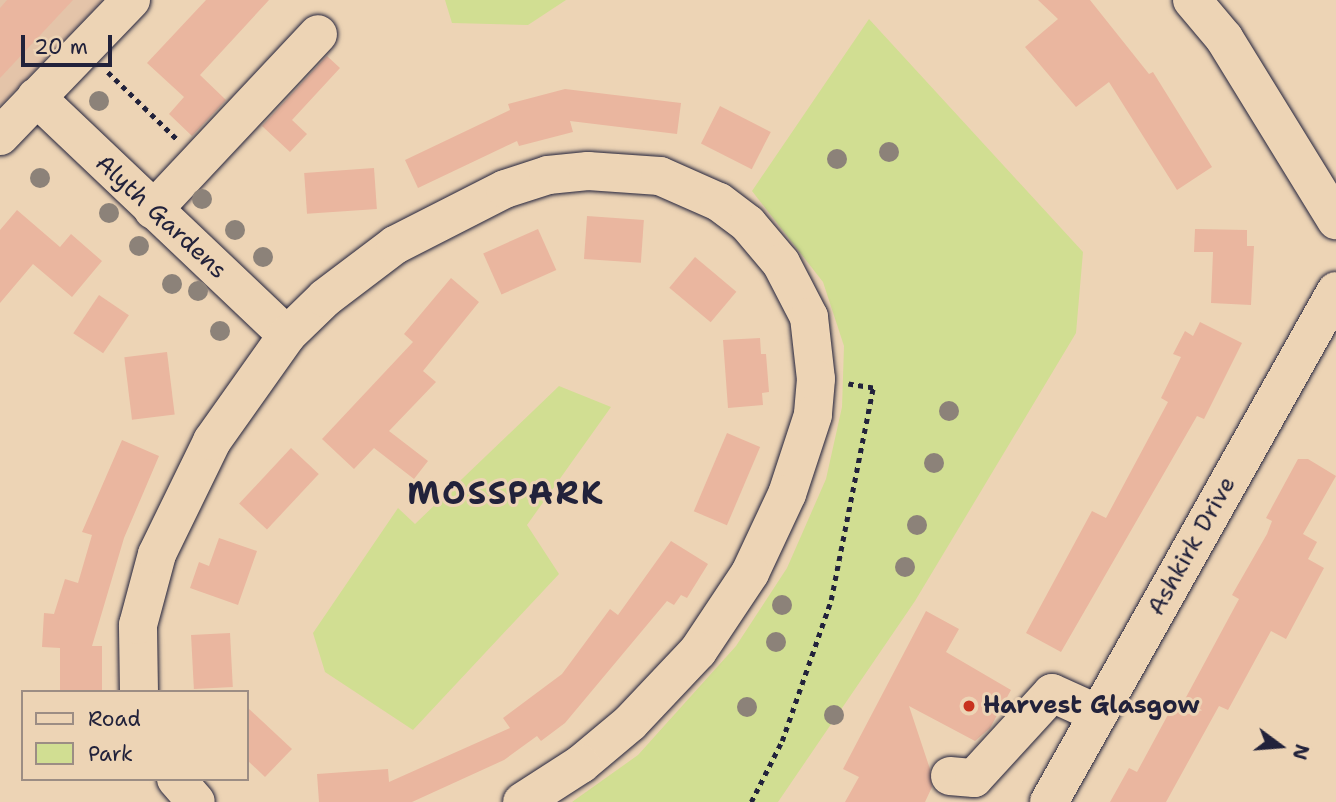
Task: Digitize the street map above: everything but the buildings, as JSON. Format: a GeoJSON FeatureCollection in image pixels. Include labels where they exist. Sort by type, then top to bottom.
{"type":"FeatureCollection","features":[{"type":"Feature","properties":{"kind":"street"},"geometry":{"type":"LineString","coordinates":[[0,136],[131,0]]}},
{"type":"Feature","properties":{"kind":"street"},"geometry":{"type":"LineString","coordinates":[[1192,0],[1224,38],[1336,220]]}},
{"type":"Feature","properties":{"kind":"street"},"geometry":{"type":"LineString","coordinates":[[153,210],[318,34]]}},
{"type":"Feature","properties":{"kind":"street","name":"Alyth Gardens"},"geometry":{"type":"LineString","coordinates":[[36,97],[287,335]]}},
{"type":"Feature","properties":{"kind":"street"},"geometry":{"type":"LineString","coordinates":[[139,690],[138,625],[162,543],[212,441],[287,335],[362,269],[456,212],[548,175],[622,171],[689,187],[719,202],[766,243],[797,289],[809,317],[816,379],[813,415],[791,483],[730,607],[690,660],[630,723],[581,764],[522,802]]}},
{"type":"Feature","properties":{"kind":"street","name":"Ashkirk Drive"},"geometry":{"type":"LineString","coordinates":[[1049,802],[1336,290]]}},
{"type":"Feature","properties":{"kind":"street"},"geometry":{"type":"LineString","coordinates":[[950,776],[974,778],[1052,693],[1098,714]]}},
{"type":"Feature","properties":{"kind":"street"},"geometry":{"type":"LineString","coordinates":[[178,781],[196,802]]}},
{"type":"Feature","properties":{"kind":"path"},"geometry":{"type":"LineString","coordinates":[[85,49],[199,161]]}},
{"type":"Feature","properties":{"kind":"path"},"geometry":{"type":"LineString","coordinates":[[751,802],[782,741],[831,600],[873,388],[816,379]]}},
{"type":"Feature","properties":{"kind":"shaded area"},"geometry":{"type":"Polygon","coordinates":[[[0,0],[103,0],[0,106],[0,0]]]}},
{"type":"Feature","properties":{"kind":"green space"},"geometry":{"type":"Polygon","coordinates":[[[445,0],[566,0],[528,25],[452,23],[445,0]]]}},
{"type":"Feature","properties":{"kind":"green space"},"geometry":{"type":"Polygon","coordinates":[[[869,19],[1083,252],[1076,333],[915,601],[778,802],[572,802],[638,755],[736,646],[787,568],[826,479],[842,407],[844,346],[823,282],[752,191],[869,19]]]}},
{"type":"Feature","properties":{"kind":"green space"},"geometry":{"type":"Polygon","coordinates":[[[559,386],[611,407],[527,525],[559,574],[413,730],[325,672],[313,633],[398,508],[415,524],[559,386]]]}},
{"type":"Feature","properties":{"kind":"place","name":"Harvest Glasgow"},"geometry":{"type":"Point","coordinates":[969,706]}},
{"type":"Feature","properties":{"kind":"district","name":"MOSSPARK"},"geometry":{"type":"Point","coordinates":[506,493]}}]}
